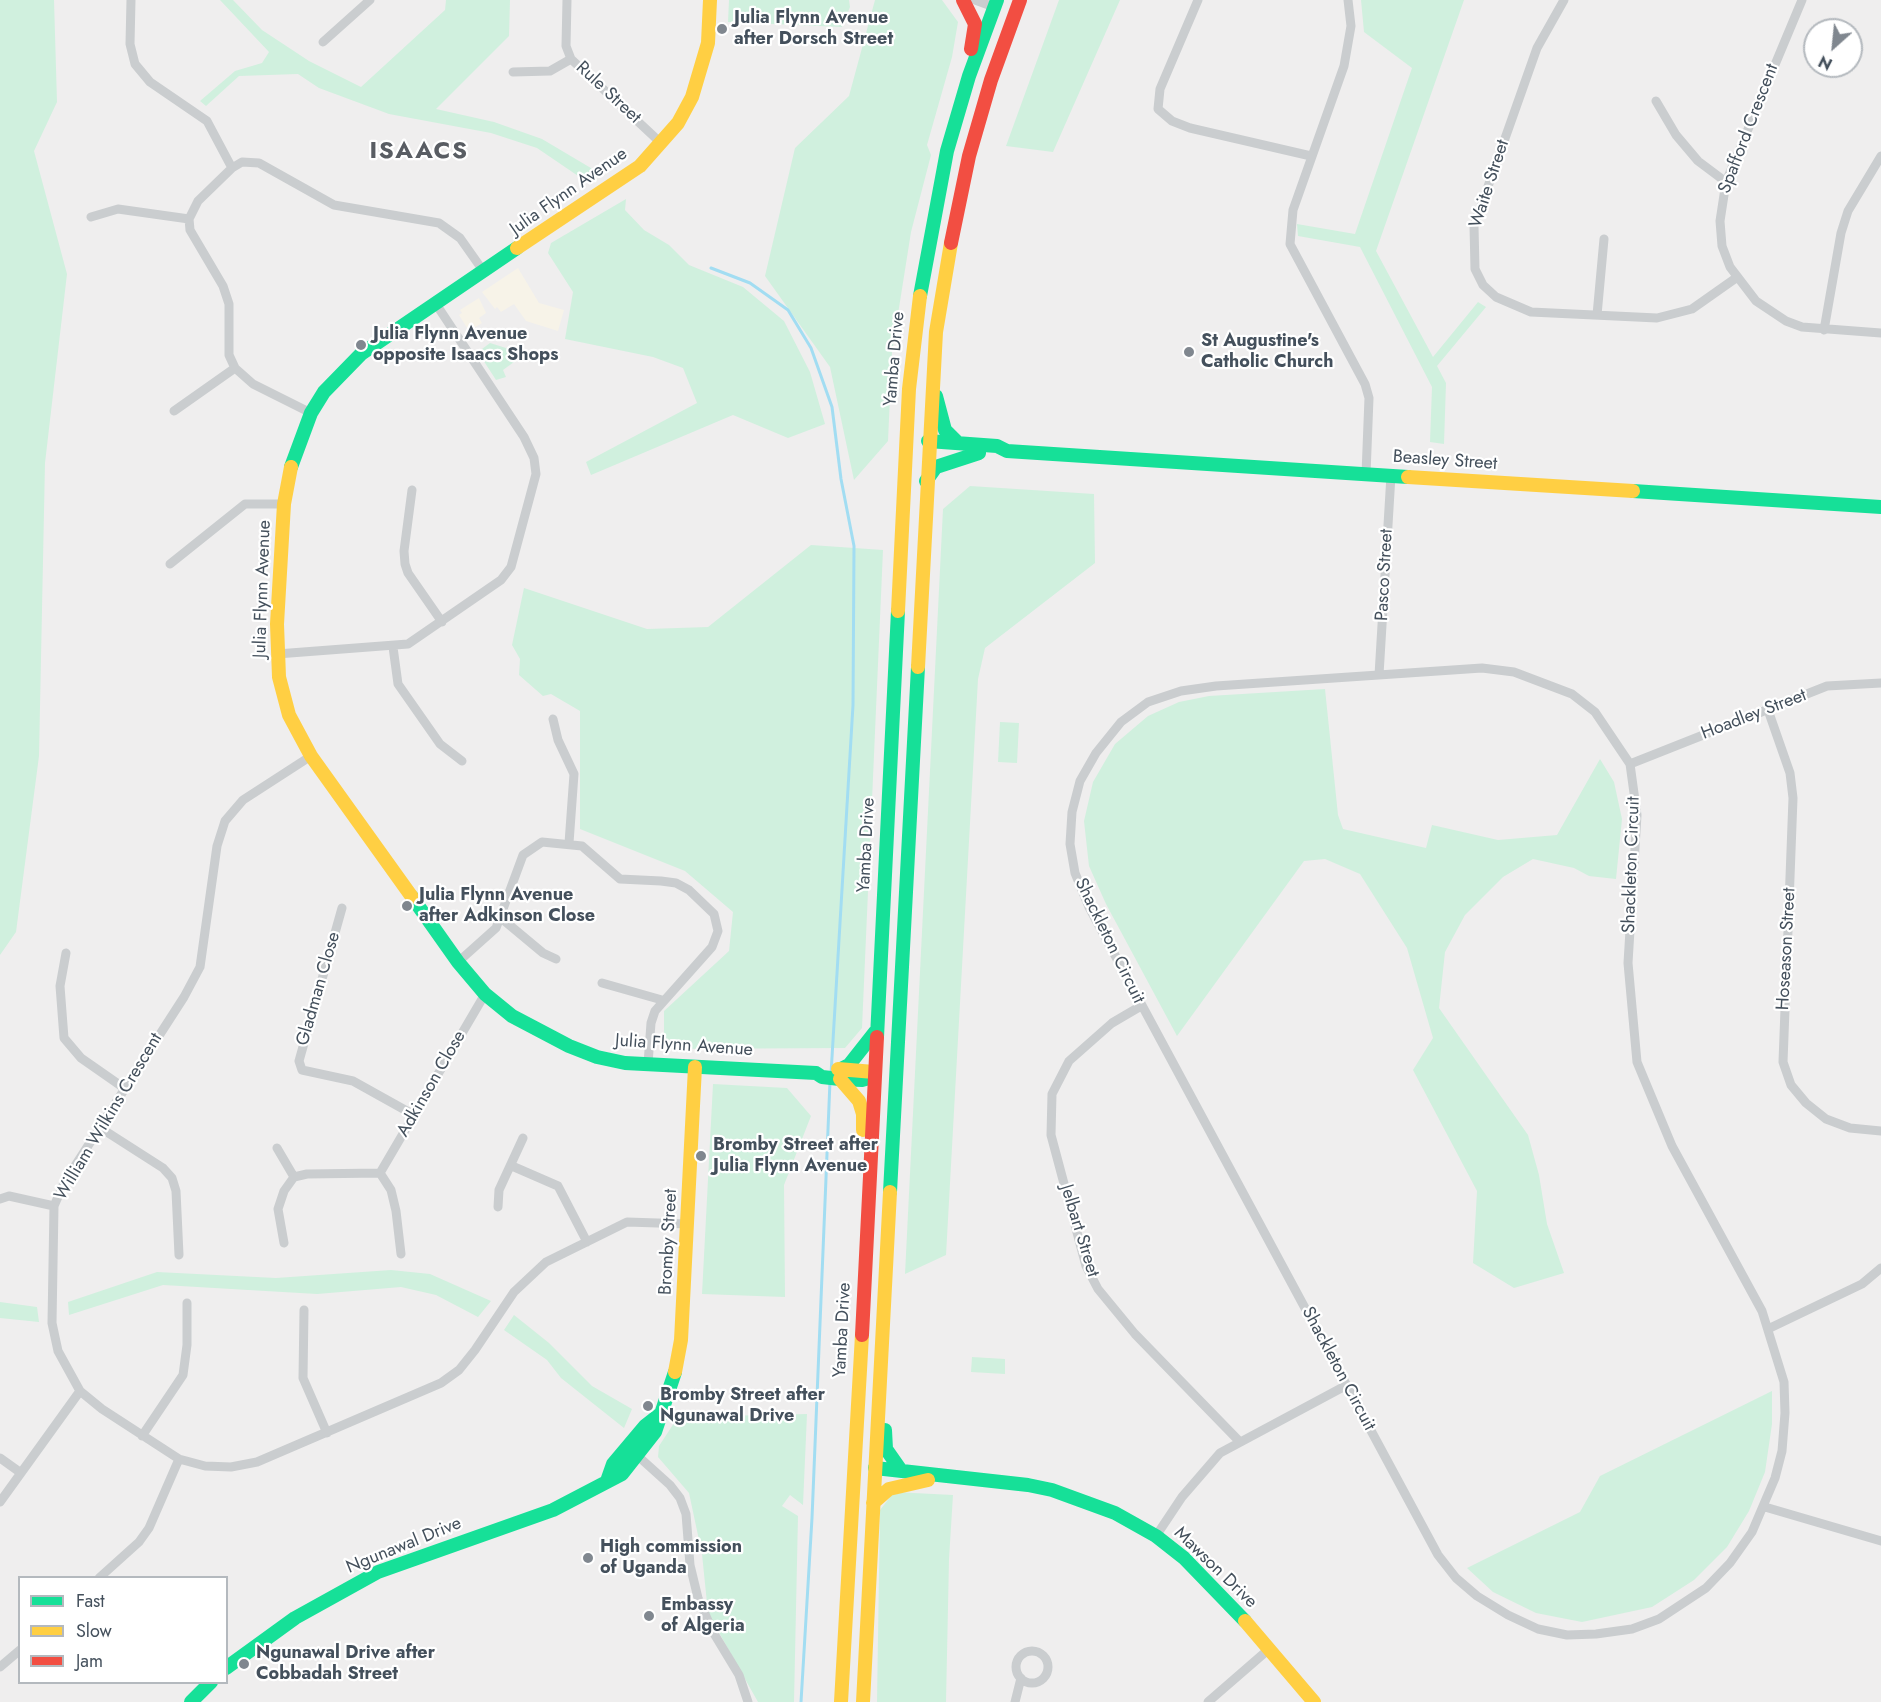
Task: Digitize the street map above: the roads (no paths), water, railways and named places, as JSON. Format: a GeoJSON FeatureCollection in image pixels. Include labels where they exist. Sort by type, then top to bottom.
{"type":"FeatureCollection","features":[{"type":"Feature","properties":{"kind":"main road","name":"Julia Flynn Avenue"},"geometry":{"type":"LineString","coordinates":[[710,0],[708,43],[701,72],[678,123],[662,144],[623,179],[361,354],[324,392],[311,413],[292,458],[284,504],[277,654],[289,715],[311,756],[458,962],[485,994],[512,1016],[569,1046],[625,1063],[816,1073],[822,1069],[862,1080],[875,1075]]}},
{"type":"Feature","properties":{"kind":"main road"},"geometry":{"type":"LineString","coordinates":[[963,0],[975,24],[969,76]]}},
{"type":"Feature","properties":{"kind":"main road"},"geometry":{"type":"LineString","coordinates":[[863,1702],[932,372],[943,282],[956,211],[988,91],[1018,7],[997,2]]}},
{"type":"Feature","properties":{"kind":"main road","name":"Yamba Drive"},"geometry":{"type":"LineString","coordinates":[[841,1702],[855,1472],[906,443],[914,341],[923,270],[947,151],[969,76],[997,2]]}},
{"type":"Feature","properties":{"kind":"main road"},"geometry":{"type":"LineString","coordinates":[[932,372],[938,408],[945,430],[958,443]]}},
{"type":"Feature","properties":{"kind":"main road"},"geometry":{"type":"LineString","coordinates":[[906,443],[928,445]]}},
{"type":"Feature","properties":{"kind":"main road","name":"Beasley Street"},"geometry":{"type":"LineString","coordinates":[[928,445],[958,443],[997,446],[1007,450],[1881,507]]}},
{"type":"Feature","properties":{"kind":"main road","name":"Beasley Street"},"geometry":{"type":"LineString","coordinates":[[928,445],[979,453],[996,454],[1007,450]]}},
{"type":"Feature","properties":{"kind":"main road"},"geometry":{"type":"LineString","coordinates":[[926,482],[930,474],[944,463],[979,453]]}},
{"type":"Feature","properties":{"kind":"main road"},"geometry":{"type":"LineString","coordinates":[[894,1097],[887,1083],[875,1075],[888,1063],[890,1032],[899,1001]]}},
{"type":"Feature","properties":{"kind":"main road"},"geometry":{"type":"LineString","coordinates":[[870,1156],[863,1134],[859,1101],[840,1074],[876,1031]]}},
{"type":"Feature","properties":{"kind":"main road","name":"Bromby Street"},"geometry":{"type":"LineString","coordinates":[[634,1452],[660,1412],[675,1372],[681,1340],[695,1067]]}},
{"type":"Feature","properties":{"kind":"main road"},"geometry":{"type":"LineString","coordinates":[[878,1398],[885,1417],[886,1449],[900,1469]]}},
{"type":"Feature","properties":{"kind":"main road","name":"Ngunawal Drive"},"geometry":{"type":"LineString","coordinates":[[228,1667],[295,1618],[378,1572],[553,1510],[584,1496],[622,1474],[634,1452]]}},
{"type":"Feature","properties":{"kind":"main road","name":"Mawson Drive"},"geometry":{"type":"LineString","coordinates":[[875,1472],[900,1469],[1052,1490],[1115,1513],[1156,1536],[1184,1558],[1223,1596],[1314,1702]]}},
{"type":"Feature","properties":{"kind":"main road"},"geometry":{"type":"LineString","coordinates":[[855,1472],[875,1472]]}},
{"type":"Feature","properties":{"kind":"main road","name":"Mawson Drive"},"geometry":{"type":"LineString","coordinates":[[875,1472],[945,1482],[959,1478]]}},
{"type":"Feature","properties":{"kind":"main road"},"geometry":{"type":"LineString","coordinates":[[873,1503],[895,1486],[928,1480]]}},
{"type":"Feature","properties":{"kind":"main road"},"geometry":{"type":"LineString","coordinates":[[191,1702],[210,1684]]}},
{"type":"Feature","properties":{"kind":"street"},"geometry":{"type":"LineString","coordinates":[[131,0],[130,44],[135,64],[150,82],[207,121],[232,168]]}},
{"type":"Feature","properties":{"kind":"street"},"geometry":{"type":"LineString","coordinates":[[323,42],[370,0]]}},
{"type":"Feature","properties":{"kind":"street","name":"Rule Street"},"geometry":{"type":"LineString","coordinates":[[567,0],[566,46],[571,59],[662,144]]}},
{"type":"Feature","properties":{"kind":"street"},"geometry":{"type":"LineString","coordinates":[[975,0],[997,2]]}},
{"type":"Feature","properties":{"kind":"street"},"geometry":{"type":"LineString","coordinates":[[1198,0],[1160,89],[1158,109],[1172,121],[1190,128],[1311,156]]}},
{"type":"Feature","properties":{"kind":"street"},"geometry":{"type":"LineString","coordinates":[[1348,0],[1351,26],[1344,66],[1293,210],[1290,244],[1365,384],[1371,415],[1366,474]]}},
{"type":"Feature","properties":{"kind":"street","name":"Waite Street"},"geometry":{"type":"LineString","coordinates":[[1564,0],[1537,48],[1474,226],[1472,247],[1475,269],[1483,285],[1496,297],[1531,312],[1657,318],[1676,315],[1709,300],[1736,278]]}},
{"type":"Feature","properties":{"kind":"street","name":"Spafford Crescent"},"geometry":{"type":"LineString","coordinates":[[1802,0],[1726,183],[1720,221],[1722,246],[1736,278],[1756,301],[1772,313],[1802,327],[1881,333]]}},
{"type":"Feature","properties":{"kind":"street"},"geometry":{"type":"LineString","coordinates":[[513,72],[550,71],[571,59]]}},
{"type":"Feature","properties":{"kind":"street"},"geometry":{"type":"LineString","coordinates":[[1656,101],[1676,135],[1698,160],[1726,183]]}},
{"type":"Feature","properties":{"kind":"street"},"geometry":{"type":"LineString","coordinates":[[1824,330],[1840,233],[1848,211],[1881,156]]}},
{"type":"Feature","properties":{"kind":"street"},"geometry":{"type":"LineString","coordinates":[[311,413],[253,384],[235,368],[229,355],[229,304],[223,286],[190,230],[189,219],[198,201],[232,168],[242,162],[259,163],[334,205],[439,223],[460,238],[484,272]]}},
{"type":"Feature","properties":{"kind":"street"},"geometry":{"type":"LineString","coordinates":[[91,218],[118,209],[189,219]]}},
{"type":"Feature","properties":{"kind":"street"},"geometry":{"type":"LineString","coordinates":[[1597,315],[1604,239]]}},
{"type":"Feature","properties":{"kind":"street"},"geometry":{"type":"LineString","coordinates":[[277,654],[393,647],[408,644],[501,580],[511,567],[536,474],[531,450],[436,304]]}},
{"type":"Feature","properties":{"kind":"street"},"geometry":{"type":"LineString","coordinates":[[174,411],[235,368]]}},
{"type":"Feature","properties":{"kind":"street","name":"Pasco Street"},"geometry":{"type":"LineString","coordinates":[[1379,675],[1391,475]]}},
{"type":"Feature","properties":{"kind":"street"},"geometry":{"type":"LineString","coordinates":[[412,490],[404,551],[405,564],[408,573],[442,622]]}},
{"type":"Feature","properties":{"kind":"street"},"geometry":{"type":"LineString","coordinates":[[170,564],[245,504],[284,504]]}},
{"type":"Feature","properties":{"kind":"street"},"geometry":{"type":"LineString","coordinates":[[393,647],[398,684],[440,744],[462,761]]}},
{"type":"Feature","properties":{"kind":"street","name":"Shackleton Circuit"},"geometry":{"type":"LineString","coordinates":[[1482,668],[1514,672],[1542,681],[1572,694],[1595,712],[1630,764],[1637,815],[1628,963],[1637,1062],[1672,1146],[1770,1328],[1784,1382],[1785,1413],[1782,1451],[1765,1507],[1752,1532],[1730,1563],[1706,1588],[1659,1619],[1632,1629],[1596,1635],[1567,1635],[1538,1629],[1478,1596],[1456,1578],[1438,1555],[1089,907],[1075,873],[1070,844],[1072,812],[1080,781],[1096,753],[1121,722],[1148,702],[1181,691],[1379,675],[1482,668]]}},
{"type":"Feature","properties":{"kind":"street","name":"Hoadley Street"},"geometry":{"type":"LineString","coordinates":[[1630,764],[1827,686],[1881,683]]}},
{"type":"Feature","properties":{"kind":"street","name":"Hoseason Street"},"geometry":{"type":"LineString","coordinates":[[1768,710],[1790,773],[1794,807],[1783,1062],[1791,1085],[1806,1103],[1826,1119],[1850,1128],[1881,1131]]}},
{"type":"Feature","properties":{"kind":"street"},"geometry":{"type":"LineString","coordinates":[[553,719],[558,740],[574,774],[569,843]]}},
{"type":"Feature","properties":{"kind":"street","name":"William Wilkins Crescent"},"geometry":{"type":"LineString","coordinates":[[311,756],[243,800],[225,820],[218,846],[200,967],[184,997],[64,1183],[54,1206],[52,1323],[58,1351],[80,1391],[179,1460],[205,1466],[231,1467],[257,1462],[441,1383],[459,1370],[514,1292],[546,1262],[627,1222],[688,1224]]}},
{"type":"Feature","properties":{"kind":"street"},"geometry":{"type":"LineString","coordinates":[[458,962],[496,928],[516,867],[523,855],[542,842],[582,846],[620,879],[676,883],[689,890],[714,914],[718,931],[712,947],[662,1000],[651,1023],[648,1064]]}},
{"type":"Feature","properties":{"kind":"street","name":"Gladman Close"},"geometry":{"type":"LineString","coordinates":[[342,908],[298,1071],[353,1081],[414,1115]]}},
{"type":"Feature","properties":{"kind":"street"},"geometry":{"type":"LineString","coordinates":[[501,918],[543,953],[556,959]]}},
{"type":"Feature","properties":{"kind":"street"},"geometry":{"type":"LineString","coordinates":[[66,953],[60,986],[64,1038],[81,1058],[124,1088]]}},
{"type":"Feature","properties":{"kind":"street"},"geometry":{"type":"LineString","coordinates":[[602,983],[662,1000]]}},
{"type":"Feature","properties":{"kind":"street","name":"Adkinson Close"},"geometry":{"type":"LineString","coordinates":[[380,1173],[485,994]]}},
{"type":"Feature","properties":{"kind":"street","name":"Jelbart Street"},"geometry":{"type":"LineString","coordinates":[[1142,1006],[1112,1023],[1069,1061],[1052,1094],[1051,1135],[1086,1266],[1098,1289],[1135,1334],[1239,1441]]}},
{"type":"Feature","properties":{"kind":"street"},"geometry":{"type":"LineString","coordinates":[[99,1126],[163,1168],[172,1178],[176,1191],[179,1255]]}},
{"type":"Feature","properties":{"kind":"street"},"geometry":{"type":"LineString","coordinates":[[498,1207],[499,1190],[523,1138]]}},
{"type":"Feature","properties":{"kind":"street"},"geometry":{"type":"LineString","coordinates":[[277,1148],[294,1177]]}},
{"type":"Feature","properties":{"kind":"street"},"geometry":{"type":"LineString","coordinates":[[512,1166],[558,1186],[587,1242]]}},
{"type":"Feature","properties":{"kind":"street"},"geometry":{"type":"LineString","coordinates":[[284,1243],[278,1209],[284,1191],[294,1177],[307,1174],[380,1173],[391,1190],[401,1254]]}},
{"type":"Feature","properties":{"kind":"street"},"geometry":{"type":"LineString","coordinates":[[0,1199],[9,1196],[54,1206]]}},
{"type":"Feature","properties":{"kind":"street"},"geometry":{"type":"LineString","coordinates":[[1770,1328],[1862,1284],[1881,1268]]}},
{"type":"Feature","properties":{"kind":"street"},"geometry":{"type":"LineString","coordinates":[[142,1436],[183,1375],[187,1345],[187,1303]]}},
{"type":"Feature","properties":{"kind":"street"},"geometry":{"type":"LineString","coordinates":[[304,1310],[303,1378],[327,1433]]}},
{"type":"Feature","properties":{"kind":"street"},"geometry":{"type":"LineString","coordinates":[[1156,1536],[1207,1465],[1239,1441],[1347,1385]]}},
{"type":"Feature","properties":{"kind":"street"},"geometry":{"type":"LineString","coordinates":[[0,1502],[80,1391]]}},
{"type":"Feature","properties":{"kind":"street"},"geometry":{"type":"LineString","coordinates":[[634,1452],[670,1485],[680,1498],[686,1514],[690,1564],[698,1598],[713,1632],[739,1675],[748,1702]]}},
{"type":"Feature","properties":{"kind":"street"},"geometry":{"type":"LineString","coordinates":[[0,1458],[21,1473]]}},
{"type":"Feature","properties":{"kind":"street"},"geometry":{"type":"LineString","coordinates":[[101,1576],[139,1542],[149,1528],[179,1460]]}},
{"type":"Feature","properties":{"kind":"street"},"geometry":{"type":"LineString","coordinates":[[1765,1507],[1881,1541]]}},
{"type":"Feature","properties":{"kind":"street"},"geometry":{"type":"LineString","coordinates":[[1208,1702],[1269,1648]]}},
{"type":"Feature","properties":{"kind":"street"},"geometry":{"type":"LineString","coordinates":[[0,1667],[18,1652]]}},
{"type":"Feature","properties":{"kind":"street"},"geometry":{"type":"LineString","coordinates":[[1015,1702],[1021,1678]]}},
{"type":"Feature","properties":{"kind":"waterway"},"geometry":{"type":"LineString","coordinates":[[711,268],[750,283],[788,310],[811,348],[832,407],[841,479],[854,546],[853,705],[831,1074]]}},
{"type":"Feature","properties":{"kind":"waterway"},"geometry":{"type":"LineString","coordinates":[[801,1702],[812,1518],[830,1081]]}},
{"type":"Feature","properties":{"kind":"place","name":"Julia Flynn Avenue after Dorsch Street"},"geometry":{"type":"Point","coordinates":[722,29]}},
{"type":"Feature","properties":{"kind":"place","name":"Julia Flynn Avenue opposite Isaacs Shops"},"geometry":{"type":"Point","coordinates":[361,345]}},
{"type":"Feature","properties":{"kind":"place","name":"St Augustine's Catholic Church"},"geometry":{"type":"Point","coordinates":[1189,352]}},
{"type":"Feature","properties":{"kind":"place","name":"Julia Flynn Avenue after Adkinson Close"},"geometry":{"type":"Point","coordinates":[407,906]}},
{"type":"Feature","properties":{"kind":"place","name":"Bromby Street after Julia Flynn Avenue"},"geometry":{"type":"Point","coordinates":[701,1156]}},
{"type":"Feature","properties":{"kind":"place","name":"Bromby Street after Ngunawal Drive"},"geometry":{"type":"Point","coordinates":[648,1406]}},
{"type":"Feature","properties":{"kind":"place","name":"High commission of Uganda"},"geometry":{"type":"Point","coordinates":[588,1558]}},
{"type":"Feature","properties":{"kind":"place","name":"Embassy of Algeria"},"geometry":{"type":"Point","coordinates":[649,1616]}},
{"type":"Feature","properties":{"kind":"place","name":"Ngunawal Drive after Cobbadah Street"},"geometry":{"type":"Point","coordinates":[244,1664]}},
{"type":"Feature","properties":{"kind":"district","name":"ISAACS"},"geometry":{"type":"Point","coordinates":[419,152]}}]}
